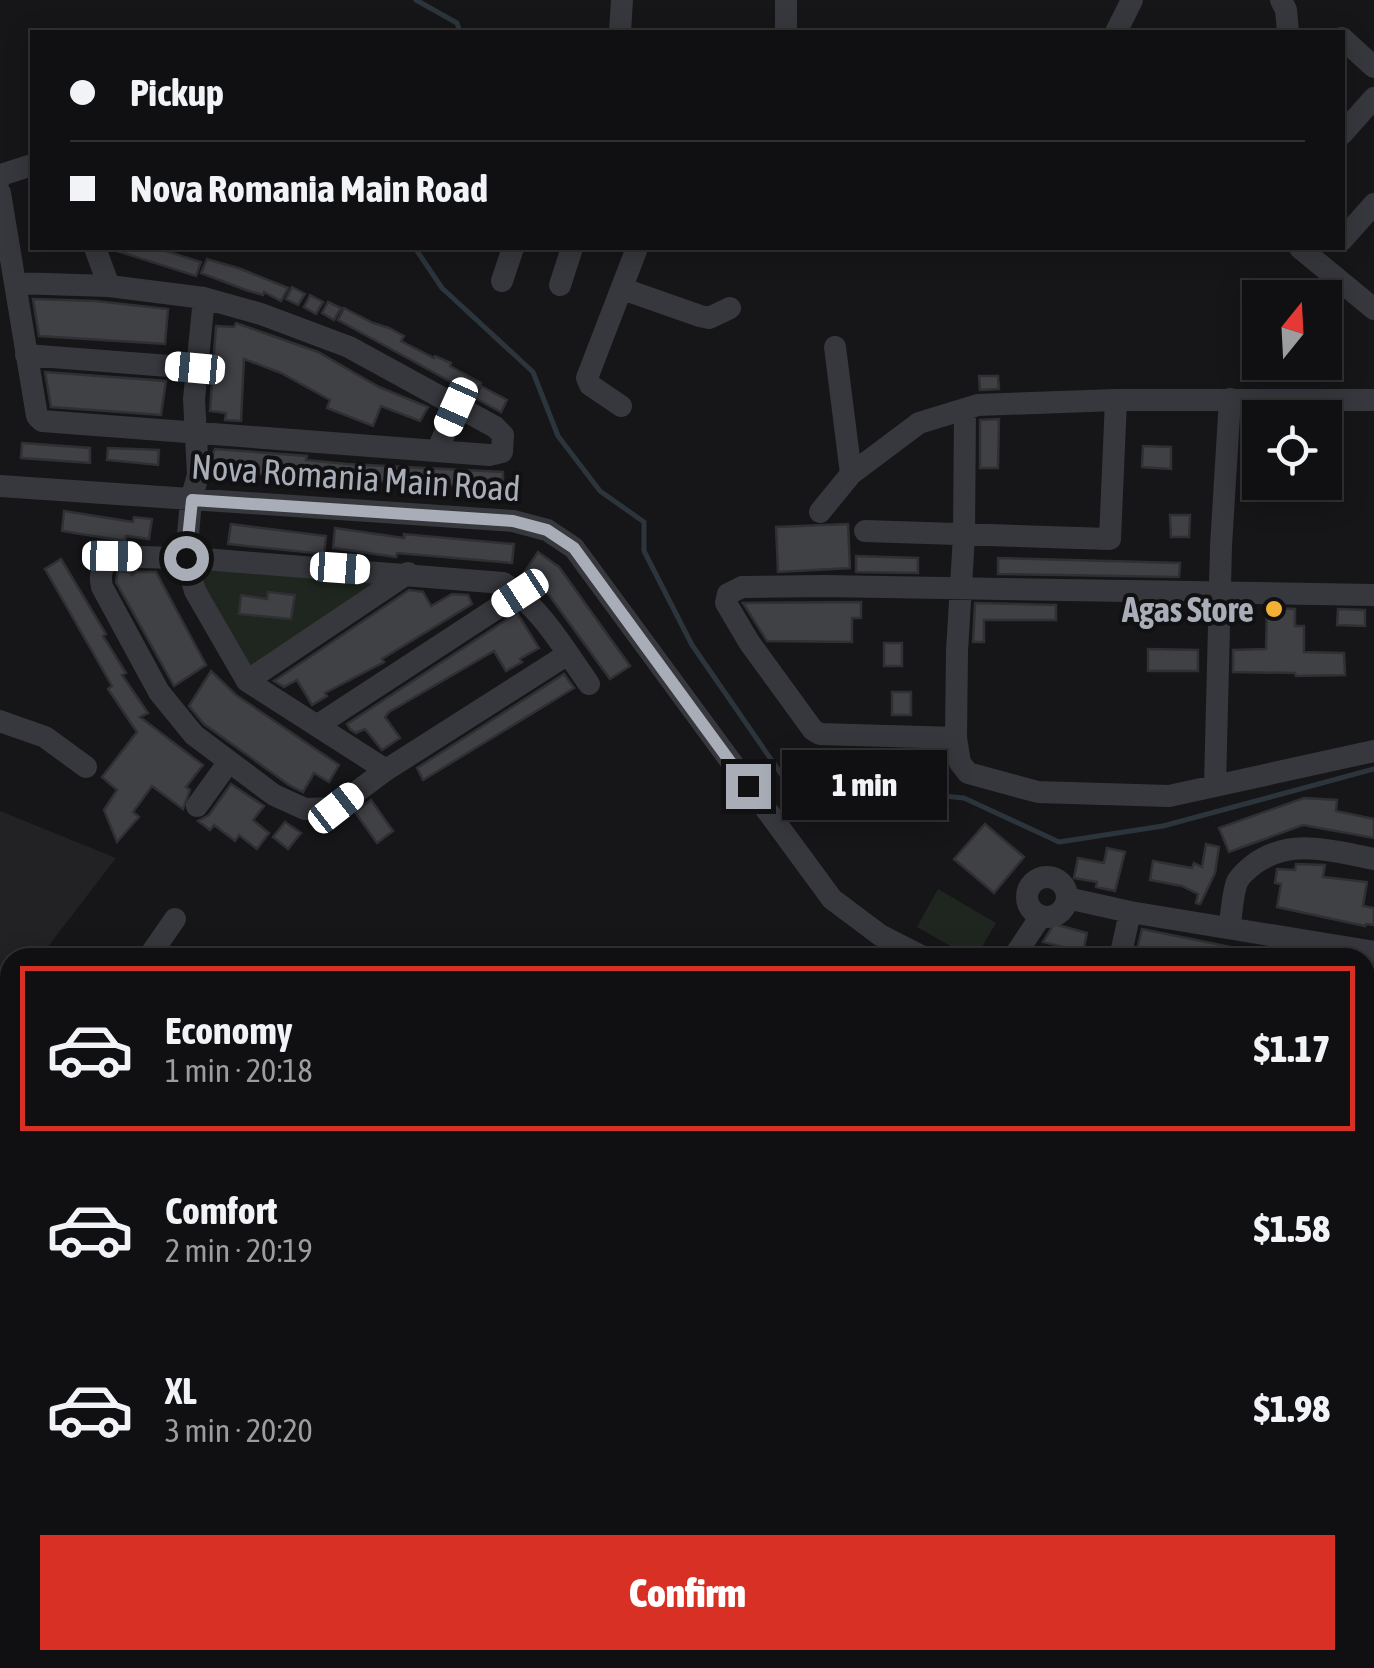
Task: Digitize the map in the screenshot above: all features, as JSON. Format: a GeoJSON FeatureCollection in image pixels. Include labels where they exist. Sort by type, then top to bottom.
{"type":"FeatureCollection","features":[{"type":"Feature","properties":{"kind":"street"},"geometry":{"type":"LineString","coordinates":[[620,30],[622,0]]}},
{"type":"Feature","properties":{"kind":"street"},"geometry":{"type":"LineString","coordinates":[[786,0],[786,30]]}},
{"type":"Feature","properties":{"kind":"street"},"geometry":{"type":"LineString","coordinates":[[1117,30],[1132,0]]}},
{"type":"Feature","properties":{"kind":"street"},"geometry":{"type":"LineString","coordinates":[[1281,0],[1288,30]]}},
{"type":"Feature","properties":{"kind":"street"},"geometry":{"type":"LineString","coordinates":[[1345,41],[1374,67]]}},
{"type":"Feature","properties":{"kind":"street"},"geometry":{"type":"LineString","coordinates":[[1345,131],[1374,98]]}},
{"type":"Feature","properties":{"kind":"street"},"geometry":{"type":"LineString","coordinates":[[0,178],[30,166]]}},
{"type":"Feature","properties":{"kind":"street"},"geometry":{"type":"LineString","coordinates":[[0,193],[37,416],[42,421],[502,452],[505,441],[500,430],[349,347],[261,314],[204,298],[109,286],[15,283]]}},
{"type":"Feature","properties":{"kind":"street"},"geometry":{"type":"LineString","coordinates":[[1345,237],[1374,204]]}},
{"type":"Feature","properties":{"kind":"street"},"geometry":{"type":"LineString","coordinates":[[95,250],[109,286]]}},
{"type":"Feature","properties":{"kind":"street"},"geometry":{"type":"LineString","coordinates":[[502,281],[512,250]]}},
{"type":"Feature","properties":{"kind":"street"},"geometry":{"type":"LineString","coordinates":[[560,285],[571,250]]}},
{"type":"Feature","properties":{"kind":"street"},"geometry":{"type":"LineString","coordinates":[[621,406],[590,386],[588,378],[636,250]]}},
{"type":"Feature","properties":{"kind":"street"},"geometry":{"type":"LineString","coordinates":[[1328,256],[1372,303]]}},
{"type":"Feature","properties":{"kind":"street"},"geometry":{"type":"LineString","coordinates":[[623,289],[709,318],[730,308]]}},
{"type":"Feature","properties":{"kind":"street"},"geometry":{"type":"LineString","coordinates":[[204,298],[195,368],[198,475],[186,558],[194,591],[246,681],[386,770]]}},
{"type":"Feature","properties":{"kind":"street"},"geometry":{"type":"LineString","coordinates":[[835,347],[851,474]]}},
{"type":"Feature","properties":{"kind":"street"},"geometry":{"type":"LineString","coordinates":[[26,355],[195,368]]}},
{"type":"Feature","properties":{"kind":"street"},"geometry":{"type":"LineString","coordinates":[[820,512],[851,474],[918,423],[978,406],[1116,400],[1374,400]]}},
{"type":"Feature","properties":{"kind":"street"},"geometry":{"type":"LineString","coordinates":[[865,531],[1110,539],[1116,400]]}},
{"type":"Feature","properties":{"kind":"street"},"geometry":{"type":"LineString","coordinates":[[1216,786],[1230,400]]}},
{"type":"Feature","properties":{"kind":"street"},"geometry":{"type":"LineString","coordinates":[[438,449],[456,407]]}},
{"type":"Feature","properties":{"kind":"street"},"geometry":{"type":"LineString","coordinates":[[965,410],[956,738],[960,763],[968,773],[1038,792],[1169,796],[1374,751]]}},
{"type":"Feature","properties":{"kind":"street","name":"Nova Romania Main Road"},"geometry":{"type":"LineString","coordinates":[[0,486],[513,521],[562,537],[574,548],[832,899],[880,935],[905,948]]}},
{"type":"Feature","properties":{"kind":"street"},"geometry":{"type":"LineString","coordinates":[[568,654],[386,770],[336,808],[305,810],[274,795],[228,763],[194,735],[168,706],[102,587],[100,575],[112,556],[408,573],[504,583],[520,593],[568,654],[589,684]]}},
{"type":"Feature","properties":{"kind":"street"},"geometry":{"type":"LineString","coordinates":[[246,681],[408,573]]}},
{"type":"Feature","properties":{"kind":"street"},"geometry":{"type":"LineString","coordinates":[[956,738],[820,734],[813,730],[749,642],[726,603],[728,594],[742,588],[1374,595]]}},
{"type":"Feature","properties":{"kind":"street"},"geometry":{"type":"LineString","coordinates":[[318,725],[520,593]]}},
{"type":"Feature","properties":{"kind":"street"},"geometry":{"type":"LineString","coordinates":[[0,722],[45,737],[86,767]]}},
{"type":"Feature","properties":{"kind":"street"},"geometry":{"type":"LineString","coordinates":[[197,806],[228,763]]}},
{"type":"Feature","properties":{"kind":"street"},"geometry":{"type":"LineString","coordinates":[[1229,928],[1236,884],[1242,873],[1266,855],[1290,848],[1317,848],[1374,859]]}},
{"type":"Feature","properties":{"kind":"street"},"geometry":{"type":"LineString","coordinates":[[1037,880],[1056,880],[1067,898],[1055,915],[1041,916],[1031,909],[1027,896],[1037,880]]}},
{"type":"Feature","properties":{"kind":"street"},"geometry":{"type":"LineString","coordinates":[[1067,898],[1350,948]]}},
{"type":"Feature","properties":{"kind":"street"},"geometry":{"type":"LineString","coordinates":[[1122,948],[1130,912]]}},
{"type":"Feature","properties":{"kind":"street"},"geometry":{"type":"LineString","coordinates":[[1020,948],[1041,916]]}},
{"type":"Feature","properties":{"kind":"street"},"geometry":{"type":"LineString","coordinates":[[155,948],[175,919]]}},
{"type":"Feature","properties":{"kind":"shaded area"},"geometry":{"type":"Polygon","coordinates":[[[189,564],[386,579],[246,671],[189,564]]]}},
{"type":"Feature","properties":{"kind":"shaded area"},"geometry":{"type":"Polygon","coordinates":[[[0,811],[116,858],[47,948],[0,948],[0,811]]]}},
{"type":"Feature","properties":{"kind":"shaded area"},"geometry":{"type":"Polygon","coordinates":[[[938,889],[996,923],[981,948],[954,948],[917,927],[938,889]]]}},
{"type":"Feature","properties":{"kind":"building"},"geometry":{"type":"Polygon","coordinates":[[[114,250],[162,250],[201,262],[196,276],[114,250]]]}},
{"type":"Feature","properties":{"kind":"building"},"geometry":{"type":"Polygon","coordinates":[[[207,259],[288,288],[281,301],[264,292],[263,295],[246,290],[201,273],[207,259]]]}},
{"type":"Feature","properties":{"kind":"building"},"geometry":{"type":"Polygon","coordinates":[[[292,287],[305,294],[298,305],[286,299],[292,287]]]}},
{"type":"Feature","properties":{"kind":"building"},"geometry":{"type":"Polygon","coordinates":[[[310,295],[323,302],[316,314],[304,307],[310,295]]]}},
{"type":"Feature","properties":{"kind":"building"},"geometry":{"type":"Polygon","coordinates":[[[33,299],[168,309],[165,344],[39,336],[33,299]]]}},
{"type":"Feature","properties":{"kind":"building"},"geometry":{"type":"Polygon","coordinates":[[[328,302],[341,308],[334,320],[322,313],[328,302]]]}},
{"type":"Feature","properties":{"kind":"building"},"geometry":{"type":"Polygon","coordinates":[[[344,308],[404,336],[401,341],[434,358],[451,363],[450,366],[481,383],[475,395],[338,320],[344,308]]]}},
{"type":"Feature","properties":{"kind":"building"},"geometry":{"type":"Polygon","coordinates":[[[236,323],[318,352],[379,387],[428,407],[420,421],[381,406],[373,426],[327,408],[330,400],[281,373],[244,359],[241,421],[225,420],[226,413],[210,411],[216,326],[234,327],[236,323]]]}},
{"type":"Feature","properties":{"kind":"building"},"geometry":{"type":"Polygon","coordinates":[[[45,372],[166,381],[161,415],[51,407],[45,372]]]}},
{"type":"Feature","properties":{"kind":"building"},"geometry":{"type":"Polygon","coordinates":[[[979,376],[998,376],[999,389],[980,390],[979,376]]]}},
{"type":"Feature","properties":{"kind":"building"},"geometry":{"type":"Polygon","coordinates":[[[481,386],[507,400],[501,412],[475,398],[481,386]]]}},
{"type":"Feature","properties":{"kind":"building"},"geometry":{"type":"Polygon","coordinates":[[[999,419],[998,468],[980,468],[980,420],[999,419]]]}},
{"type":"Feature","properties":{"kind":"building"},"geometry":{"type":"Polygon","coordinates":[[[22,443],[90,448],[90,463],[21,458],[22,443]]]}},
{"type":"Feature","properties":{"kind":"building"},"geometry":{"type":"Polygon","coordinates":[[[1143,446],[1171,447],[1171,469],[1142,467],[1143,446]]]}},
{"type":"Feature","properties":{"kind":"building"},"geometry":{"type":"Polygon","coordinates":[[[108,448],[159,450],[158,465],[107,460],[108,448]]]}},
{"type":"Feature","properties":{"kind":"building"},"geometry":{"type":"Polygon","coordinates":[[[215,449],[307,456],[306,460],[347,464],[503,472],[503,488],[213,471],[215,449]]]}},
{"type":"Feature","properties":{"kind":"building"},"geometry":{"type":"Polygon","coordinates":[[[64,511],[133,522],[134,517],[152,519],[149,539],[126,536],[125,541],[62,531],[64,511]]]}},
{"type":"Feature","properties":{"kind":"building"},"geometry":{"type":"Polygon","coordinates":[[[1170,515],[1190,515],[1189,537],[1171,537],[1170,515]]]}},
{"type":"Feature","properties":{"kind":"building"},"geometry":{"type":"Polygon","coordinates":[[[231,524],[326,536],[324,554],[228,544],[231,524]]]}},
{"type":"Feature","properties":{"kind":"building"},"geometry":{"type":"Polygon","coordinates":[[[848,524],[850,568],[778,572],[776,527],[848,524]]]}},
{"type":"Feature","properties":{"kind":"building"},"geometry":{"type":"Polygon","coordinates":[[[335,528],[404,538],[404,534],[514,544],[512,563],[397,553],[396,557],[333,548],[335,528]]]}},
{"type":"Feature","properties":{"kind":"building"},"geometry":{"type":"Polygon","coordinates":[[[538,552],[559,567],[630,666],[610,679],[541,584],[524,573],[538,552]]]}},
{"type":"Feature","properties":{"kind":"building"},"geometry":{"type":"Polygon","coordinates":[[[856,556],[918,558],[918,573],[856,572],[856,556]]]}},
{"type":"Feature","properties":{"kind":"building"},"geometry":{"type":"Polygon","coordinates":[[[998,558],[1180,563],[1179,577],[998,574],[998,558]]]}},
{"type":"Feature","properties":{"kind":"building"},"geometry":{"type":"Polygon","coordinates":[[[61,559],[106,634],[103,636],[126,673],[122,675],[148,713],[140,717],[203,765],[186,787],[190,790],[183,809],[152,786],[133,812],[139,817],[117,842],[104,810],[117,790],[102,777],[137,732],[108,689],[112,686],[45,569],[61,559]]]}},
{"type":"Feature","properties":{"kind":"building"},"geometry":{"type":"Polygon","coordinates":[[[118,571],[132,575],[156,572],[206,665],[174,686],[116,582],[118,571]]]}},
{"type":"Feature","properties":{"kind":"building"},"geometry":{"type":"Polygon","coordinates":[[[409,590],[423,592],[431,606],[452,594],[468,595],[472,604],[382,659],[384,662],[325,693],[327,696],[312,705],[297,680],[284,687],[274,681],[409,590]]]}},
{"type":"Feature","properties":{"kind":"building"},"geometry":{"type":"Polygon","coordinates":[[[268,592],[295,595],[291,619],[239,614],[241,595],[267,599],[268,592]]]}},
{"type":"Feature","properties":{"kind":"building"},"geometry":{"type":"Polygon","coordinates":[[[861,602],[861,618],[852,618],[852,642],[767,641],[743,603],[861,602]]]}},
{"type":"Feature","properties":{"kind":"building"},"geometry":{"type":"Polygon","coordinates":[[[975,603],[1056,605],[1056,620],[984,620],[984,642],[973,642],[975,603]]]}},
{"type":"Feature","properties":{"kind":"building"},"geometry":{"type":"Polygon","coordinates":[[[1267,608],[1295,609],[1295,626],[1304,626],[1304,652],[1344,653],[1345,675],[1233,672],[1233,650],[1266,649],[1267,608]]]}},
{"type":"Feature","properties":{"kind":"building"},"geometry":{"type":"Polygon","coordinates":[[[1338,609],[1365,610],[1365,626],[1337,625],[1338,609]]]}},
{"type":"Feature","properties":{"kind":"building"},"geometry":{"type":"Polygon","coordinates":[[[517,613],[539,648],[520,659],[522,662],[506,671],[494,651],[389,712],[385,717],[400,738],[382,750],[365,729],[356,733],[350,729],[347,724],[517,613]]]}},
{"type":"Feature","properties":{"kind":"building"},"geometry":{"type":"Polygon","coordinates":[[[884,643],[902,643],[902,666],[884,666],[884,643]]]}},
{"type":"Feature","properties":{"kind":"building"},"geometry":{"type":"Polygon","coordinates":[[[1148,649],[1198,650],[1198,671],[1148,671],[1148,649]]]}},
{"type":"Feature","properties":{"kind":"building"},"geometry":{"type":"Polygon","coordinates":[[[211,671],[236,695],[339,765],[329,782],[314,773],[303,792],[204,724],[189,706],[211,671]]]}},
{"type":"Feature","properties":{"kind":"building"},"geometry":{"type":"Polygon","coordinates":[[[564,674],[574,688],[423,780],[417,768],[564,674]]]}},
{"type":"Feature","properties":{"kind":"building"},"geometry":{"type":"Polygon","coordinates":[[[892,692],[911,692],[911,715],[892,715],[892,692]]]}},
{"type":"Feature","properties":{"kind":"building"},"geometry":{"type":"Polygon","coordinates":[[[231,784],[264,806],[253,820],[269,833],[257,849],[239,835],[235,841],[214,825],[210,830],[198,821],[209,815],[231,784]]]}},
{"type":"Feature","properties":{"kind":"building"},"geometry":{"type":"Polygon","coordinates":[[[1304,798],[1337,800],[1336,811],[1374,819],[1374,838],[1303,825],[1229,852],[1219,828],[1304,798]]]}},
{"type":"Feature","properties":{"kind":"building"},"geometry":{"type":"Polygon","coordinates":[[[371,800],[393,831],[377,843],[355,812],[371,800]]]}},
{"type":"Feature","properties":{"kind":"building"},"geometry":{"type":"Polygon","coordinates":[[[285,822],[301,833],[288,849],[273,837],[285,822]]]}},
{"type":"Feature","properties":{"kind":"building"},"geometry":{"type":"Polygon","coordinates":[[[985,824],[1024,857],[994,893],[954,859],[985,824]]]}},
{"type":"Feature","properties":{"kind":"building"},"geometry":{"type":"Polygon","coordinates":[[[1206,844],[1219,847],[1215,873],[1200,904],[1196,903],[1198,894],[1182,886],[1150,880],[1153,861],[1202,867],[1206,844]]]}},
{"type":"Feature","properties":{"kind":"building"},"geometry":{"type":"Polygon","coordinates":[[[1107,848],[1125,852],[1115,891],[1096,887],[1097,882],[1074,878],[1078,858],[1104,863],[1107,848]]]}},
{"type":"Feature","properties":{"kind":"building"},"geometry":{"type":"Polygon","coordinates":[[[1296,864],[1325,865],[1323,877],[1367,882],[1363,906],[1374,908],[1374,925],[1277,907],[1281,884],[1275,883],[1277,869],[1295,870],[1296,864]]]}},
{"type":"Feature","properties":{"kind":"building"},"geometry":{"type":"Polygon","coordinates":[[[1054,924],[1087,933],[1084,948],[1043,942],[1054,924]]]}},
{"type":"Feature","properties":{"kind":"building"},"geometry":{"type":"Polygon","coordinates":[[[1142,929],[1235,948],[1137,948],[1142,929]]]}},
{"type":"Feature","properties":{"kind":"waterway"},"geometry":{"type":"LineString","coordinates":[[416,0],[457,23],[459,30]]}},
{"type":"Feature","properties":{"kind":"waterway"},"geometry":{"type":"LineString","coordinates":[[416,250],[442,288],[533,372],[558,436],[600,491],[644,522],[644,551],[692,645],[786,781],[964,798],[1059,842],[1163,826],[1374,769]]}},
{"type":"Feature","properties":{"kind":"place","name":"Agas Store"},"geometry":{"type":"Point","coordinates":[1274,609]}},
{"type":"Feature","properties":{"kind":"route"},"geometry":{"type":"LineString","coordinates":[[186,558],[192,500],[513,521],[547,530],[574,548],[748,786]]}}]}
